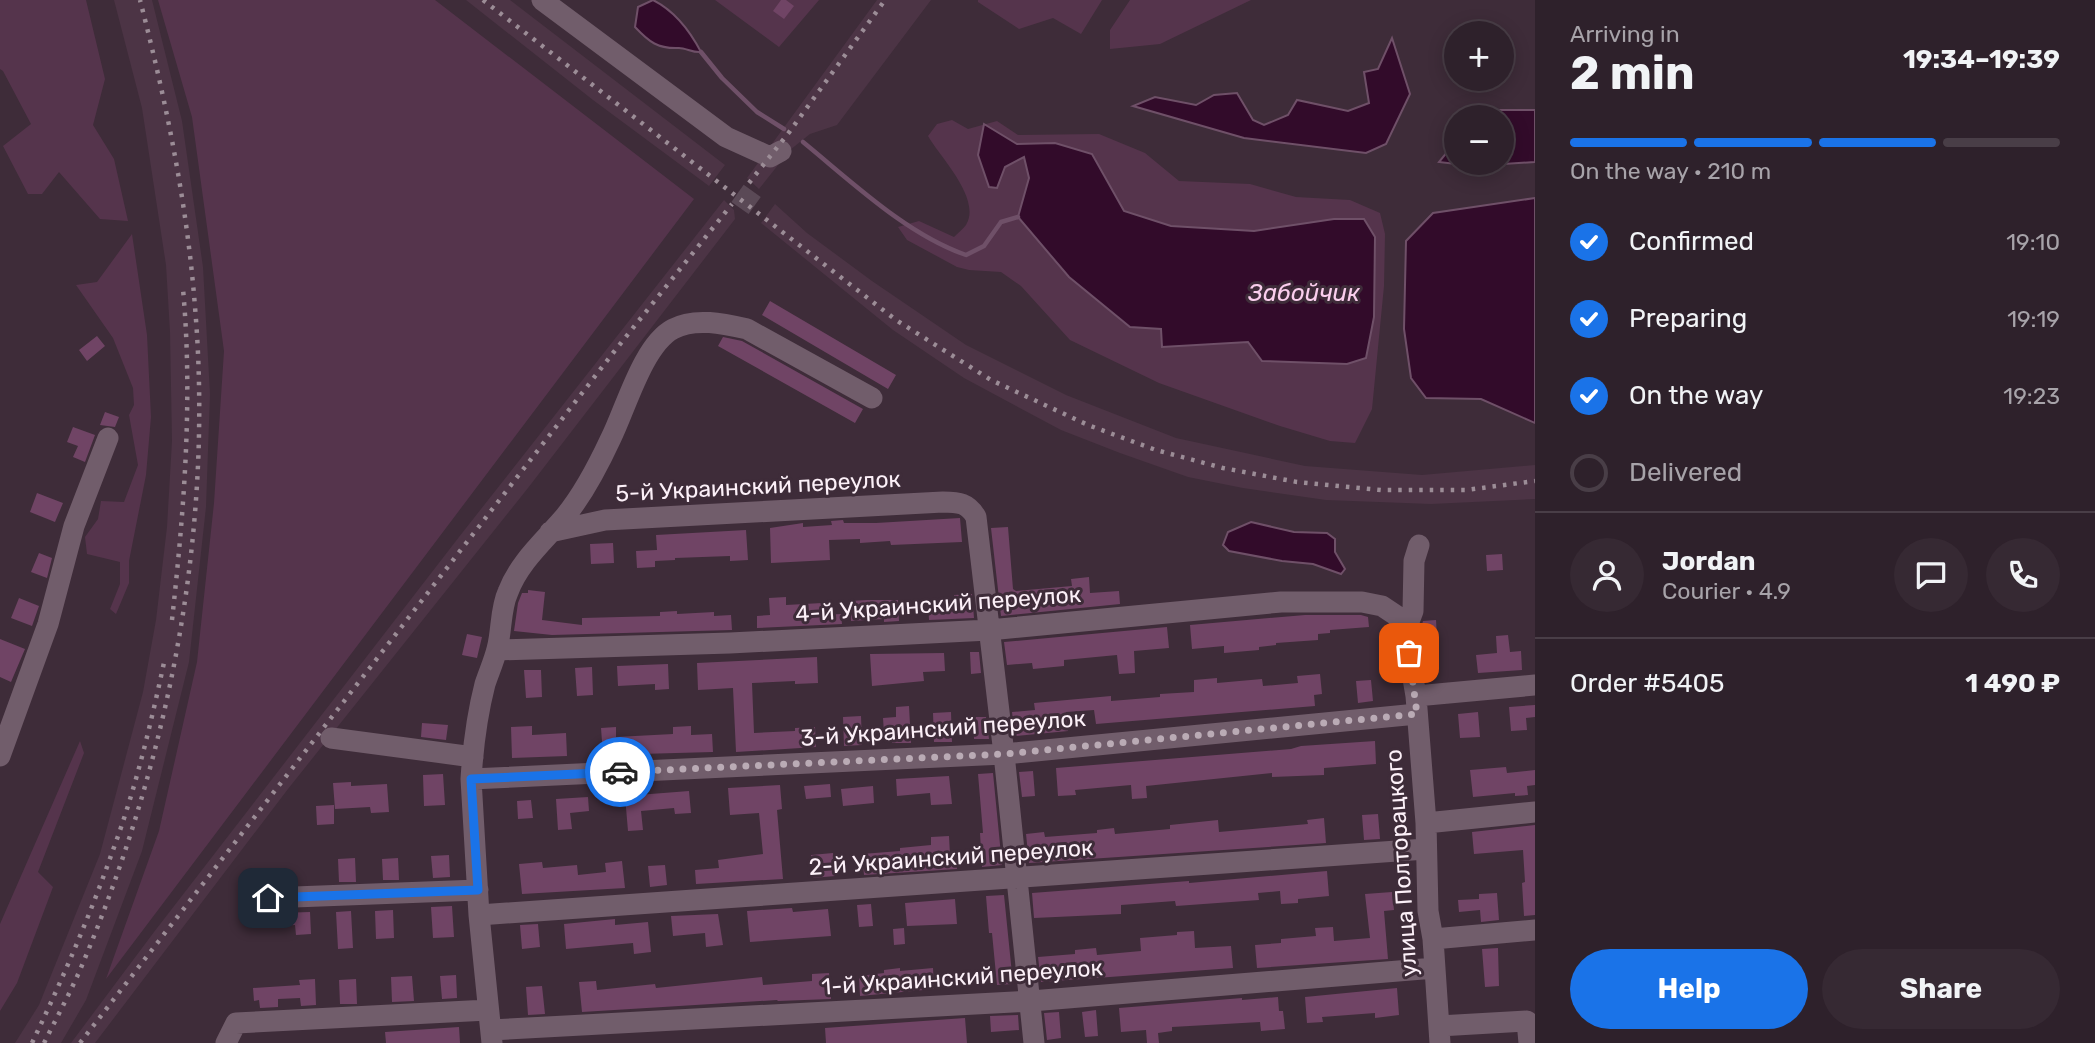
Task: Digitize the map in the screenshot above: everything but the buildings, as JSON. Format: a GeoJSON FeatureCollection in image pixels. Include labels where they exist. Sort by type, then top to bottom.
{"type":"FeatureCollection","features":[{"type":"Feature","properties":{"kind":"street"},"geometry":{"type":"LineString","coordinates":[[542,0],[726,137],[769,157],[781,151]]}},
{"type":"Feature","properties":{"kind":"street"},"geometry":{"type":"LineString","coordinates":[[490,1028],[478,890],[472,757],[486,684],[497,650],[506,595],[516,573],[563,519],[594,470],[655,345],[671,329],[680,326],[724,324],[747,329],[872,398]]}},
{"type":"Feature","properties":{"kind":"street"},"geometry":{"type":"LineString","coordinates":[[0,756],[48,624],[74,526],[108,438]]}},
{"type":"Feature","properties":{"kind":"street"},"geometry":{"type":"LineString","coordinates":[[594,470],[591,489],[595,508],[605,520]]}},
{"type":"Feature","properties":{"kind":"street","name":"5-й Украинский переулок"},"geometry":{"type":"LineString","coordinates":[[550,532],[605,520],[960,502],[970,508],[976,517],[989,630]]}},
{"type":"Feature","properties":{"kind":"street"},"geometry":{"type":"LineString","coordinates":[[1405,632],[1413,611],[1414,561],[1419,545]]}},
{"type":"Feature","properties":{"kind":"street","name":"4-й Украинский переулок"},"geometry":{"type":"LineString","coordinates":[[497,650],[730,643],[989,630],[1281,602],[1362,602],[1382,606],[1397,616],[1405,632]]}},
{"type":"Feature","properties":{"kind":"street"},"geometry":{"type":"LineString","coordinates":[[989,630],[1034,1043]]}},
{"type":"Feature","properties":{"kind":"street","name":"улица Полторацкого"},"geometry":{"type":"LineString","coordinates":[[1405,632],[1417,705],[1426,823],[1428,911],[1433,939],[1439,1035]]}},
{"type":"Feature","properties":{"kind":"street","name":"3-й Украинский переулок"},"geometry":{"type":"LineString","coordinates":[[471,779],[1004,754],[1417,705],[1535,685]]}},
{"type":"Feature","properties":{"kind":"street"},"geometry":{"type":"LineString","coordinates":[[331,738],[472,757]]}},
{"type":"Feature","properties":{"kind":"street"},"geometry":{"type":"LineString","coordinates":[[1426,823],[1535,812]]}},
{"type":"Feature","properties":{"kind":"street","name":"2-й Украинский переулок"},"geometry":{"type":"LineString","coordinates":[[480,915],[1426,849]]}},
{"type":"Feature","properties":{"kind":"street"},"geometry":{"type":"LineString","coordinates":[[268,898],[478,890]]}},
{"type":"Feature","properties":{"kind":"street"},"geometry":{"type":"LineString","coordinates":[[1433,939],[1535,930]]}},
{"type":"Feature","properties":{"kind":"street","name":"1-й Украинский переулок"},"geometry":{"type":"LineString","coordinates":[[226,1043],[236,1023],[490,1028],[1031,1001],[1435,968]]}},
{"type":"Feature","properties":{"kind":"street"},"geometry":{"type":"LineString","coordinates":[[1439,1035],[1527,1021],[1528,1043]]}},
{"type":"Feature","properties":{"kind":"shaded area"},"geometry":{"type":"Polygon","coordinates":[[[0,0],[86,0],[105,79],[93,125],[114,159],[128,221],[100,219],[59,172],[42,194],[28,194],[3,146],[31,124],[0,69],[0,0]]]}},
{"type":"Feature","properties":{"kind":"shaded area"},"geometry":{"type":"Polygon","coordinates":[[[114,0],[152,0],[182,121],[203,267],[210,394],[206,507],[189,662],[142,851],[86,1000],[61,1043],[15,1043],[39,1005],[100,854],[143,692],[156,620],[167,527],[172,441],[166,265],[142,108],[114,0]]]}},
{"type":"Feature","properties":{"kind":"shaded area"},"geometry":{"type":"Polygon","coordinates":[[[158,0],[435,0],[694,199],[106,979],[159,831],[197,662],[214,503],[224,351],[192,117],[158,0]]]}},
{"type":"Feature","properties":{"kind":"shaded area"},"geometry":{"type":"Polygon","coordinates":[[[466,0],[510,0],[725,165],[709,186],[593,100],[466,0]]]}},
{"type":"Feature","properties":{"kind":"shaded area"},"geometry":{"type":"Polygon","coordinates":[[[715,0],[819,0],[779,47],[715,0]]]}},
{"type":"Feature","properties":{"kind":"shaded area"},"geometry":{"type":"Polygon","coordinates":[[[877,0],[931,0],[837,125],[810,134],[790,150],[759,189],[747,178],[877,0]]]}},
{"type":"Feature","properties":{"kind":"shaded area"},"geometry":{"type":"Polygon","coordinates":[[[978,0],[1102,0],[1081,34],[1053,18],[1019,29],[978,0]]]}},
{"type":"Feature","properties":{"kind":"shaded area"},"geometry":{"type":"Polygon","coordinates":[[[1130,0],[1251,0],[1160,44],[1110,49],[1110,30],[1130,0]]]}},
{"type":"Feature","properties":{"kind":"shaded area"},"geometry":{"type":"Polygon","coordinates":[[[952,120],[968,129],[997,121],[1018,135],[1099,134],[1145,153],[1179,181],[1250,184],[1296,197],[1350,200],[1380,213],[1385,234],[1384,286],[1372,409],[1355,443],[1330,441],[1280,426],[1159,383],[1070,340],[1021,286],[1001,272],[957,267],[907,240],[898,227],[919,221],[954,237],[966,225],[969,215],[964,191],[928,136],[937,124],[952,120]]]}},
{"type":"Feature","properties":{"kind":"shaded area"},"geometry":{"type":"Polygon","coordinates":[[[724,200],[734,210],[735,219],[528,488],[288,789],[95,1043],[71,1043],[459,537],[724,200]]]}},
{"type":"Feature","properties":{"kind":"shaded area"},"geometry":{"type":"Polygon","coordinates":[[[775,204],[807,233],[872,281],[966,345],[1066,395],[1176,438],[1305,466],[1422,475],[1535,465],[1535,499],[1431,504],[1326,500],[1188,477],[1120,453],[1061,430],[964,378],[893,330],[761,223],[775,204]]]}},
{"type":"Feature","properties":{"kind":"shaded area"},"geometry":{"type":"Polygon","coordinates":[[[132,234],[147,335],[151,417],[146,475],[129,561],[129,583],[116,614],[110,609],[120,584],[120,562],[87,554],[85,537],[98,519],[101,501],[124,502],[138,465],[129,415],[134,405],[133,388],[113,338],[76,285],[97,282],[132,234]]]}},
{"type":"Feature","properties":{"kind":"shaded area"},"geometry":{"type":"Polygon","coordinates":[[[80,741],[84,753],[38,872],[53,887],[17,983],[0,1011],[0,924],[80,741]]]}},
{"type":"Feature","properties":{"kind":"water"},"geometry":{"type":"Polygon","coordinates":[[[653,0],[681,22],[701,52],[660,46],[635,27],[638,7],[653,0]]]}},
{"type":"Feature","properties":{"kind":"water"},"geometry":{"type":"Polygon","coordinates":[[[1392,38],[1410,94],[1386,144],[1366,153],[1244,138],[1133,106],[1155,97],[1196,105],[1214,95],[1237,93],[1253,120],[1264,125],[1288,115],[1297,100],[1348,111],[1369,103],[1364,72],[1378,69],[1392,38]]]}},
{"type":"Feature","properties":{"kind":"water"},"geometry":{"type":"Polygon","coordinates":[[[1514,110],[1535,110],[1535,162],[1514,163],[1514,110]]]}},
{"type":"Feature","properties":{"kind":"water","name":"Забойчик"},"geometry":{"type":"Polygon","coordinates":[[[984,124],[1017,144],[1055,143],[1092,154],[1124,211],[1171,226],[1254,231],[1334,219],[1364,219],[1375,237],[1374,317],[1366,358],[1347,364],[1262,361],[1248,342],[1162,347],[1161,329],[1130,327],[1069,277],[1018,217],[1029,178],[1024,157],[1005,167],[997,188],[989,187],[978,155],[984,124]]]}},
{"type":"Feature","properties":{"kind":"water","name":"Забойчик"},"geometry":{"type":"Polygon","coordinates":[[[1535,198],[1535,423],[1481,399],[1426,398],[1411,378],[1404,329],[1406,241],[1433,213],[1535,198]]]}},
{"type":"Feature","properties":{"kind":"water"},"geometry":{"type":"Polygon","coordinates":[[[1251,522],[1294,532],[1327,533],[1335,539],[1335,552],[1345,569],[1341,574],[1313,564],[1229,551],[1223,545],[1228,532],[1251,522]]]}},
{"type":"Feature","properties":{"kind":"waterway"},"geometry":{"type":"LineString","coordinates":[[701,52],[722,78],[757,112],[784,129]]}},
{"type":"Feature","properties":{"kind":"waterway"},"geometry":{"type":"LineString","coordinates":[[803,142],[901,221],[944,246],[966,255],[984,246],[1001,222],[1018,217]]}},
{"type":"Feature","properties":{"kind":"tunnel"},"geometry":{"type":"LineString","coordinates":[[740,208],[755,187]]}},
{"type":"Feature","properties":{"kind":"railway"},"geometry":{"type":"LineString","coordinates":[[44,1043],[80,970],[138,811],[178,646],[190,562],[197,477],[199,392],[195,307],[187,229],[174,152],[140,0]]}},
{"type":"Feature","properties":{"kind":"railway"},"geometry":{"type":"LineString","coordinates":[[483,0],[896,320],[991,380],[1088,425],[1156,450],[1223,468],[1297,482],[1381,490],[1466,490],[1535,481]]}},
{"type":"Feature","properties":{"kind":"railway"},"geometry":{"type":"LineString","coordinates":[[749,183],[885,0]]}},
{"type":"Feature","properties":{"kind":"railway"},"geometry":{"type":"LineString","coordinates":[[80,1043],[613,353],[732,204]]}},
{"type":"Feature","properties":{"kind":"railway"},"geometry":{"type":"LineString","coordinates":[[172,620],[186,455],[187,372],[183,289]]}},
{"type":"Feature","properties":{"kind":"railway"},"geometry":{"type":"LineString","coordinates":[[32,1043],[65,972],[121,827],[142,755],[165,658]]}},
{"type":"Feature","properties":{"kind":"way so far"},"geometry":{"type":"LineString","coordinates":[[620,772],[1004,754],[1417,714],[1409,653]]}},
{"type":"Feature","properties":{"kind":"route"},"geometry":{"type":"LineString","coordinates":[[268,898],[478,890],[471,779],[620,772]]}}]}
